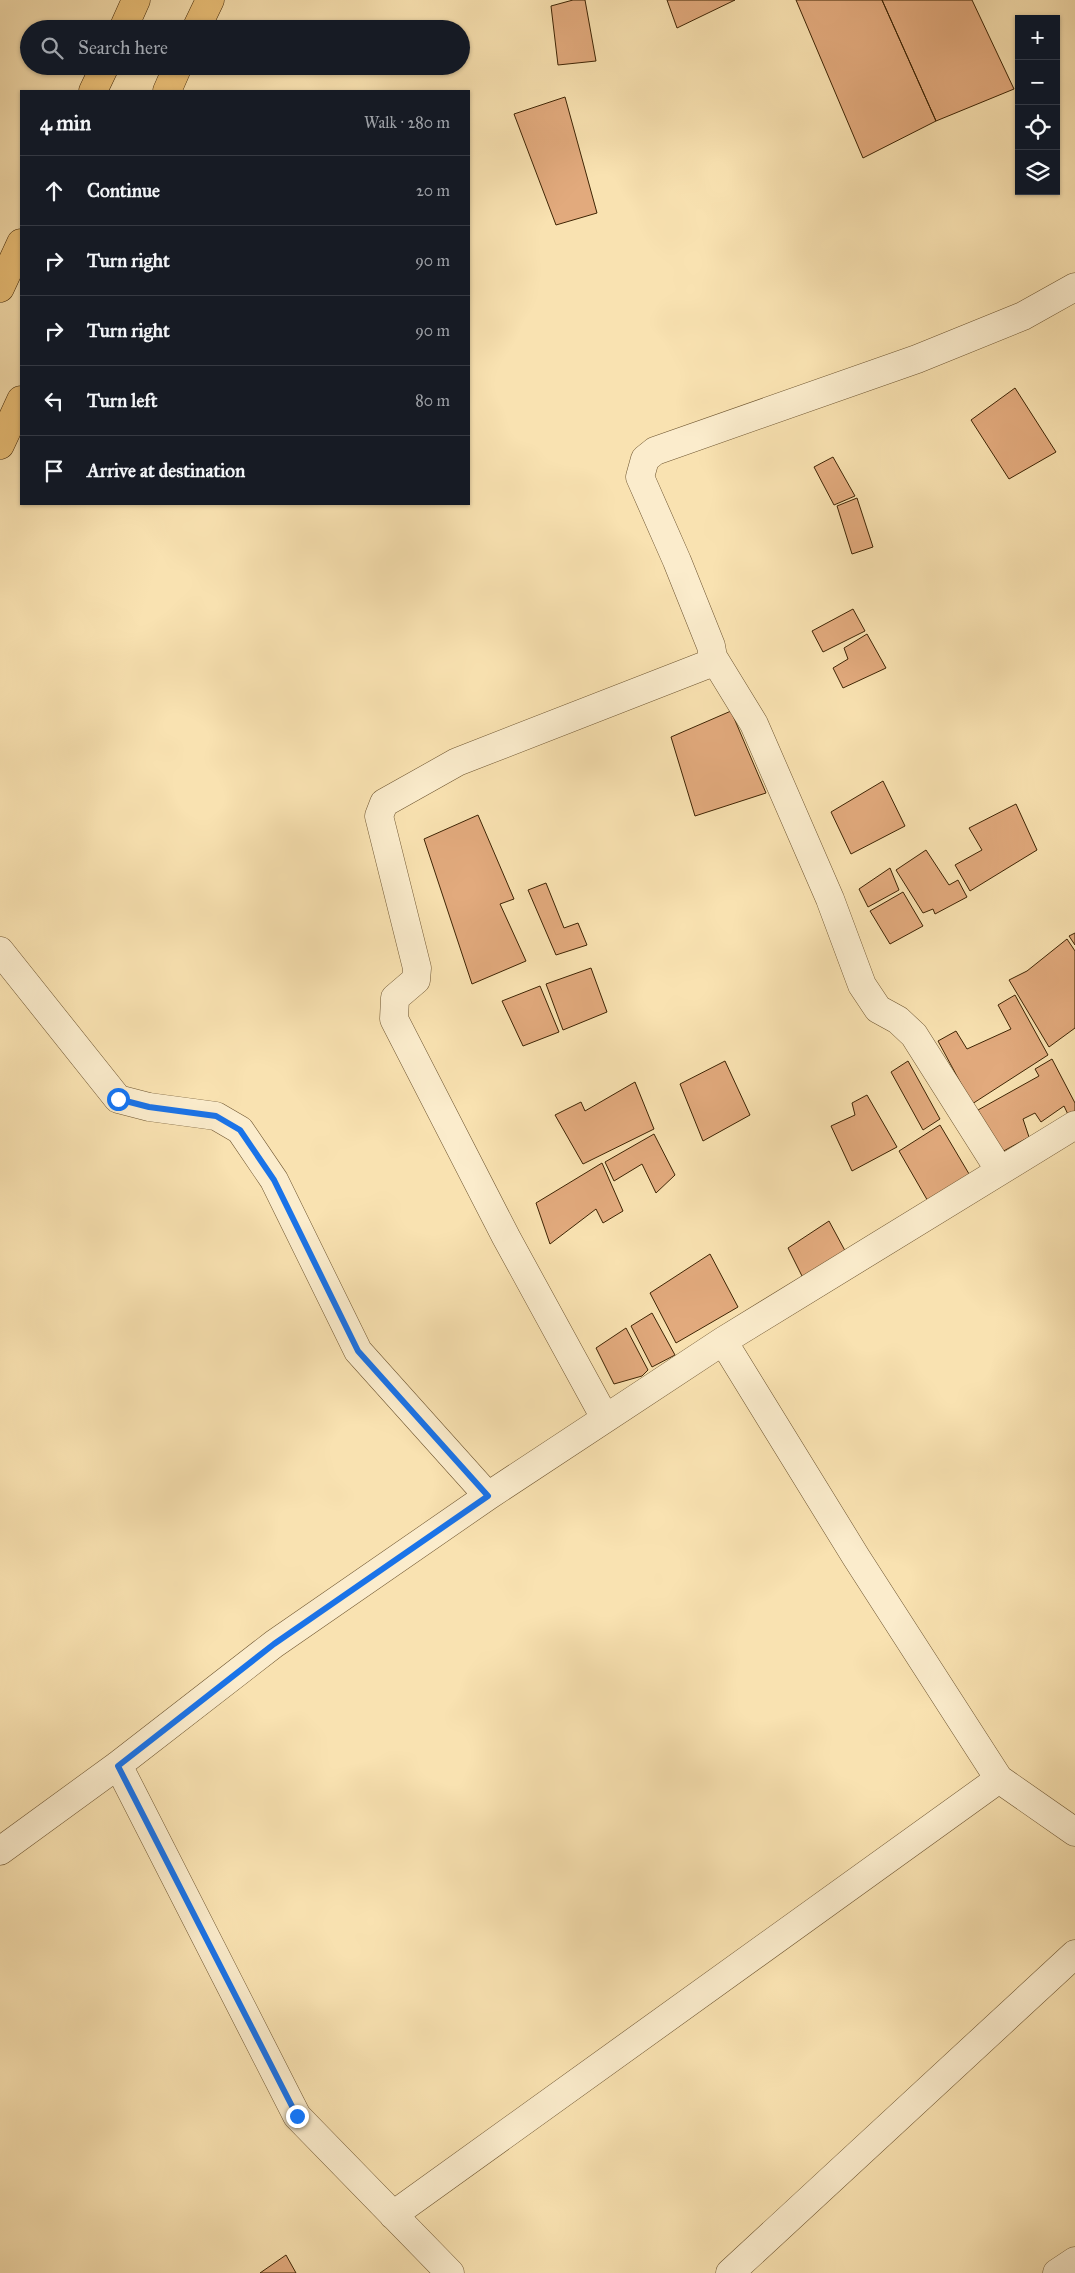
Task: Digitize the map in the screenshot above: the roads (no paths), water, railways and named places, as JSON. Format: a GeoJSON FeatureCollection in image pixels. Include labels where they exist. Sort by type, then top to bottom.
{"type":"FeatureCollection","features":[{"type":"Feature","properties":{"kind":"highway"},"geometry":{"type":"LineString","coordinates":[[126,20],[136,0]]}},
{"type":"Feature","properties":{"kind":"highway"},"geometry":{"type":"LineString","coordinates":[[200,20],[210,0]]}},
{"type":"Feature","properties":{"kind":"highway"},"geometry":{"type":"LineString","coordinates":[[93,90],[101,75]]}},
{"type":"Feature","properties":{"kind":"highway"},"geometry":{"type":"LineString","coordinates":[[167,90],[174,75]]}},
{"type":"Feature","properties":{"kind":"highway"},"geometry":{"type":"LineString","coordinates":[[0,288],[20,245]]}},
{"type":"Feature","properties":{"kind":"highway"},"geometry":{"type":"LineString","coordinates":[[0,445],[20,402]]}},
{"type":"Feature","properties":{"kind":"street"},"geometry":{"type":"LineString","coordinates":[[1000,1171],[914,1035],[898,1020],[878,1009],[862,985],[830,899],[754,724],[713,657],[711,646],[678,560],[640,477],[645,460],[655,451],[926,356],[1023,316],[1075,287]]}},
{"type":"Feature","properties":{"kind":"street"},"geometry":{"type":"LineString","coordinates":[[605,1418],[506,1237],[394,1019],[395,998],[416,980],[417,968],[379,816],[384,803],[456,762],[706,665],[713,657]]}},
{"type":"Feature","properties":{"kind":"street"},"geometry":{"type":"LineString","coordinates":[[0,951],[118,1099],[149,1107],[216,1116],[240,1130],[274,1180],[358,1351],[488,1496]]}},
{"type":"Feature","properties":{"kind":"street"},"geometry":{"type":"LineString","coordinates":[[0,1851],[118,1766],[274,1644],[488,1496],[723,1341],[1075,1125]]}},
{"type":"Feature","properties":{"kind":"street"},"geometry":{"type":"LineString","coordinates":[[723,1341],[856,1557],[999,1779],[1075,1832]]}},
{"type":"Feature","properties":{"kind":"street"},"geometry":{"type":"LineString","coordinates":[[118,1766],[297,2116],[450,2273]]}},
{"type":"Feature","properties":{"kind":"street"},"geometry":{"type":"LineString","coordinates":[[393,2216],[999,1779]]}},
{"type":"Feature","properties":{"kind":"street"},"geometry":{"type":"LineString","coordinates":[[730,2273],[1075,1954]]}},
{"type":"Feature","properties":{"kind":"street"},"geometry":{"type":"LineString","coordinates":[[1057,2273],[1075,2261]]}}]}
